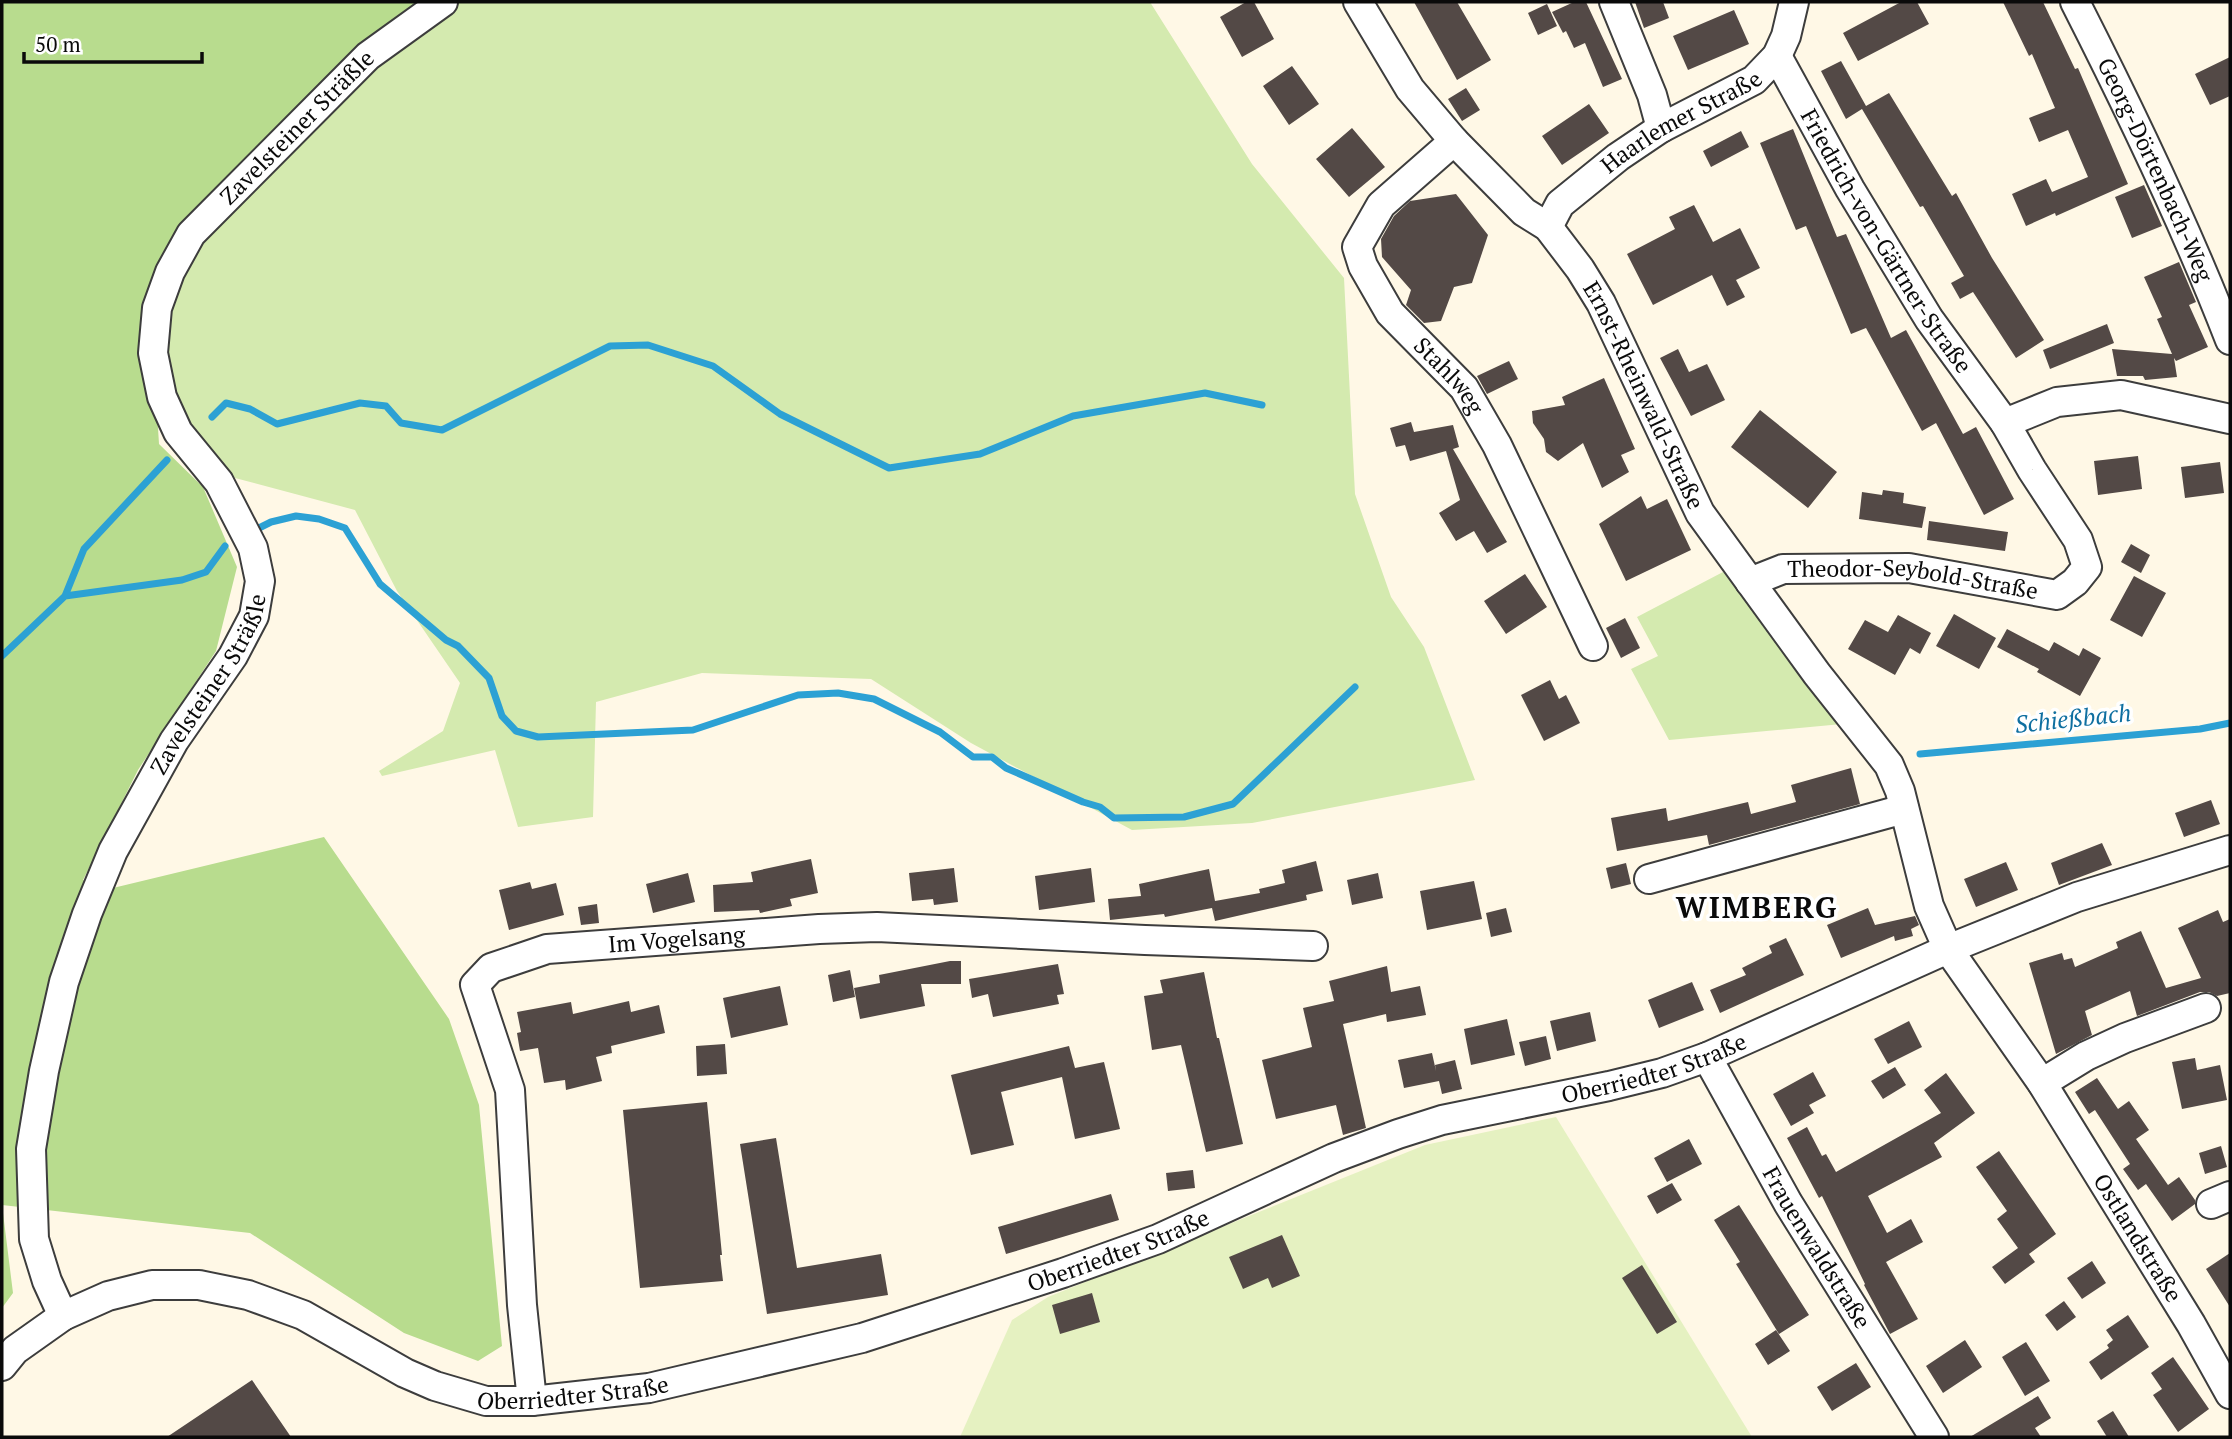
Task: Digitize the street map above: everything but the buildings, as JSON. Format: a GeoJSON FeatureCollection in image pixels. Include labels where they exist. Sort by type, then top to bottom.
{"type":"FeatureCollection","features":[{"type":"Feature","properties":{"kind":"street","name":"Zavelsteiner Sträßle"},"geometry":{"type":"LineString","coordinates":[[63,1316],[47,1281],[34,1239],[31,1149],[44,1070],[64,982],[87,914],[113,851],[174,741],[233,656],[254,616],[260,581],[253,548],[219,482],[178,432],[162,397],[153,352],[157,308],[170,272],[191,233],[368,56],[443,2]]}},
{"type":"Feature","properties":{"kind":"street","name":"Ernst-Rheinwald-Straße"},"geometry":{"type":"LineString","coordinates":[[1358,2],[1409,89],[1454,141],[1524,212],[1548,227],[1580,269],[1601,303],[1700,513],[1817,674],[1889,765],[1900,791],[1929,906],[1948,949]]}},
{"type":"Feature","properties":{"kind":"street"},"geometry":{"type":"LineString","coordinates":[[1614,2],[1652,94],[1661,128]]}},
{"type":"Feature","properties":{"kind":"street","name":"Haarlemer Straße"},"geometry":{"type":"LineString","coordinates":[[1548,227],[1560,204],[1618,157],[1661,128],[1754,80],[1777,56],[1786,36],[1794,2]]}},
{"type":"Feature","properties":{"kind":"street","name":"Georg-Dörtenbach-Weg"},"geometry":{"type":"LineString","coordinates":[[2075,2],[2126,102],[2175,208],[2230,340]]}},
{"type":"Feature","properties":{"kind":"street","name":"Friedrich-von-Gärtner-Straße"},"geometry":{"type":"LineString","coordinates":[[1777,56],[1850,189],[1929,320],[2005,423]]}},
{"type":"Feature","properties":{"kind":"street","name":"Stahlweg"},"geometry":{"type":"LineString","coordinates":[[1454,141],[1381,205],[1357,247],[1363,266],[1390,313],[1464,388],[1497,445],[1593,646]]}},
{"type":"Feature","properties":{"kind":"street"},"geometry":{"type":"LineString","coordinates":[[2005,423],[2057,402],[2121,395],[2230,419]]}},
{"type":"Feature","properties":{"kind":"street","name":"Theodor-Seybold-Straße"},"geometry":{"type":"LineString","coordinates":[[1750,582],[1783,569],[1909,568],[2057,595],[2075,582],[2087,566],[2078,540],[2005,423]]}},
{"type":"Feature","properties":{"kind":"street"},"geometry":{"type":"LineString","coordinates":[[1649,878],[1904,809]]}},
{"type":"Feature","properties":{"kind":"street","name":"Oberriedter Straße"},"geometry":{"type":"LineString","coordinates":[[2,1366],[15,1350],[63,1316],[108,1296],[152,1285],[199,1285],[248,1295],[303,1315],[405,1373],[435,1387],[486,1401],[532,1401],[649,1388],[862,1338],[1063,1273],[1158,1239],[1335,1158],[1398,1134],[1442,1121],[1662,1073],[1707,1057],[1948,949],[2077,897],[2230,850]]}},
{"type":"Feature","properties":{"kind":"street","name":"Im Vogelsang"},"geometry":{"type":"LineString","coordinates":[[532,1401],[522,1305],[510,1090],[475,985],[491,968],[547,949],[877,927],[1313,946]]}},
{"type":"Feature","properties":{"kind":"street","name":"Ostlandstraße"},"geometry":{"type":"LineString","coordinates":[[1948,949],[2042,1083],[2191,1324],[2230,1394]]}},
{"type":"Feature","properties":{"kind":"street"},"geometry":{"type":"LineString","coordinates":[[2042,1083],[2086,1056],[2125,1038],[2206,1008]]}},
{"type":"Feature","properties":{"kind":"street","name":"Frauenwaldstraße"},"geometry":{"type":"LineString","coordinates":[[1707,1057],[1788,1203],[1934,1437]]}},
{"type":"Feature","properties":{"kind":"green space"},"geometry":{"type":"Polygon","coordinates":[[[2,2],[438,2],[185,236],[151,317],[159,444],[203,487],[237,567],[216,651],[138,770],[83,880],[113,888],[324,837],[449,1019],[479,1105],[502,1346],[478,1361],[404,1333],[250,1233],[2,1205],[2,2]]]}},
{"type":"Feature","properties":{"kind":"green space"},"geometry":{"type":"Polygon","coordinates":[[[438,2],[1150,2],[1252,164],[1344,278],[1355,494],[1391,597],[1424,647],[1475,780],[1252,823],[1132,830],[971,743],[871,679],[702,673],[596,702],[593,817],[518,827],[495,750],[382,776],[379,771],[443,731],[460,683],[397,591],[355,510],[235,478],[156,403],[151,317],[185,237],[438,2]]]}},
{"type":"Feature","properties":{"kind":"green space"},"geometry":{"type":"Polygon","coordinates":[[[1723,572],[1842,724],[1669,740],[1631,669],[1658,656],[1637,617],[1723,572]]]}},
{"type":"Feature","properties":{"kind":"green space"},"geometry":{"type":"Polygon","coordinates":[[[1556,1117],[1752,1437],[960,1437],[1012,1320],[1048,1297],[1425,1145],[1556,1117]]]}},
{"type":"Feature","properties":{"kind":"green space"},"geometry":{"type":"Polygon","coordinates":[[[2,1205],[13,1293],[2,1308],[2,1205]]]}},
{"type":"Feature","properties":{"kind":"waterway"},"geometry":{"type":"LineString","coordinates":[[212,417],[226,403],[250,409],[277,424],[360,403],[386,406],[401,423],[442,430],[610,346],[648,345],[713,366],[780,414],[889,468],[980,454],[1073,416],[1205,393],[1262,405]]}},
{"type":"Feature","properties":{"kind":"waterway"},"geometry":{"type":"LineString","coordinates":[[2,656],[65,596],[84,549],[167,460]]}},
{"type":"Feature","properties":{"kind":"waterway"},"geometry":{"type":"LineString","coordinates":[[257,529],[271,522],[296,516],[319,519],[345,528],[380,584],[446,640],[458,646],[489,678],[502,716],[516,731],[538,737],[693,730],[798,695],[838,693],[874,699],[940,732],[973,757],[992,757],[1006,768],[1100,807],[1114,818],[1184,817],[1233,804],[1355,687]]}},
{"type":"Feature","properties":{"kind":"waterway"},"geometry":{"type":"LineString","coordinates":[[65,596],[182,580],[206,572],[225,546]]}},
{"type":"Feature","properties":{"kind":"waterway","name":"Schießbach"},"geometry":{"type":"LineString","coordinates":[[1920,754],[2200,729],[2230,723]]}},
{"type":"Feature","properties":{"kind":"district","name":"WIMBERG"},"geometry":{"type":"Point","coordinates":[1757,908]}}]}
